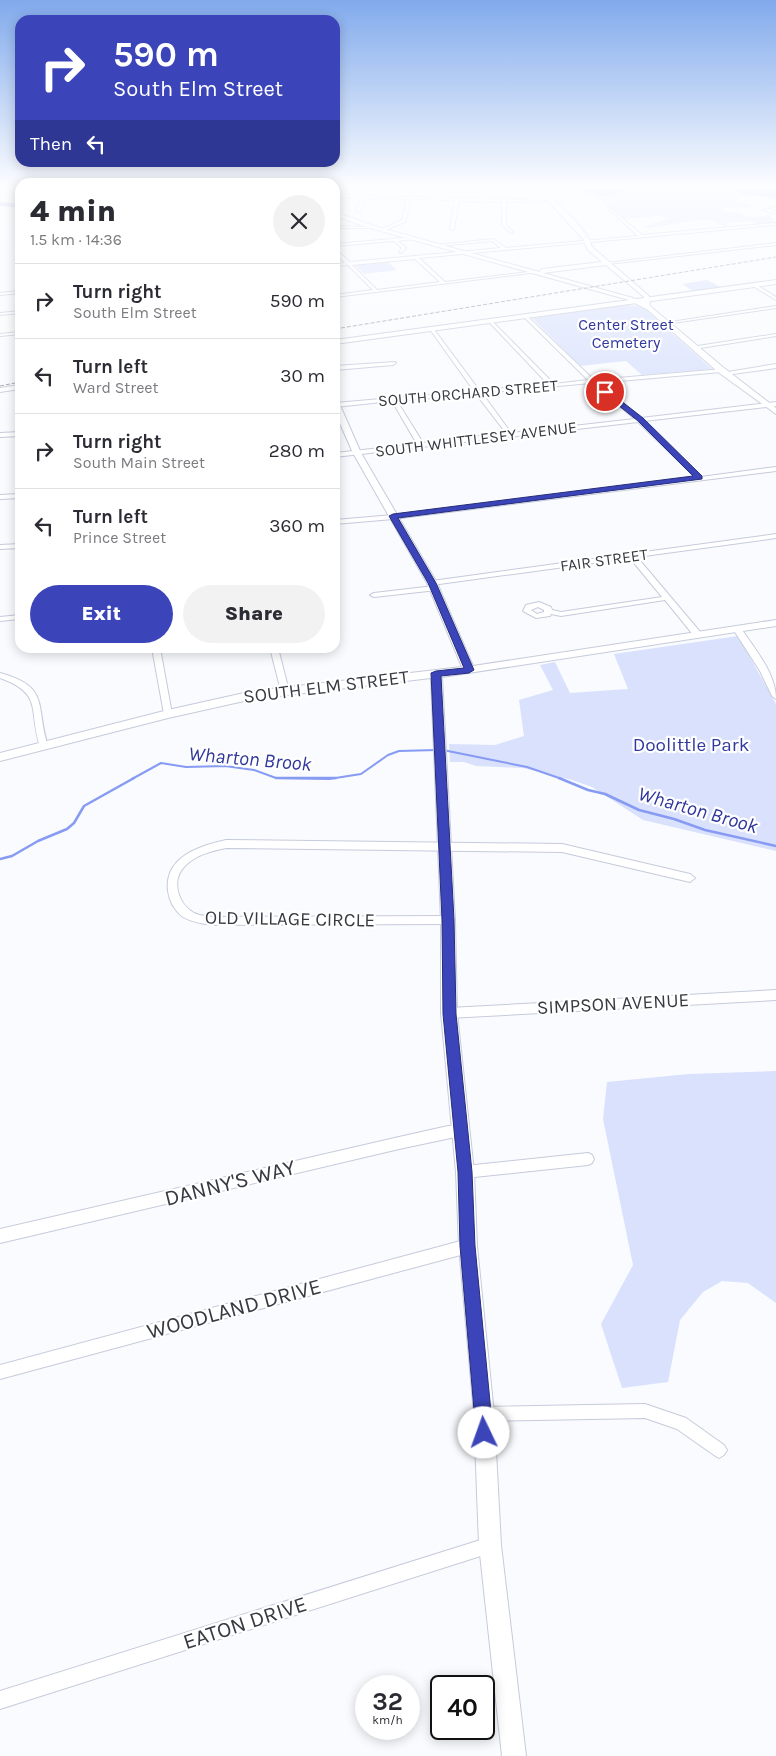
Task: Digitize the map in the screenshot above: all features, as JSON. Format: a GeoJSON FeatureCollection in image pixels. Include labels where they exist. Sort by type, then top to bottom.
{"type":"FeatureCollection","features":[{"type":"Feature","properties":{"kind":"main road"},"geometry":{"type":"LineString","coordinates":[[529,270],[647,303],[776,282]]}},
{"type":"Feature","properties":{"kind":"main road"},"geometry":{"type":"LineString","coordinates":[[536,272],[552,270]]}},
{"type":"Feature","properties":{"kind":"main road"},"geometry":{"type":"LineString","coordinates":[[616,270],[647,297],[647,303],[666,323],[723,372],[776,412]]}},
{"type":"Feature","properties":{"kind":"main road"},"geometry":{"type":"LineString","coordinates":[[340,341],[635,301]]}},
{"type":"Feature","properties":{"kind":"main road"},"geometry":{"type":"LineString","coordinates":[[0,390],[15,388]]}},
{"type":"Feature","properties":{"kind":"main road"},"geometry":{"type":"LineString","coordinates":[[340,415],[357,453],[433,586],[469,670]]}},
{"type":"Feature","properties":{"kind":"main road","name":"SOUTH ELM STREET"},"geometry":{"type":"LineString","coordinates":[[0,757],[232,699],[285,691],[469,670],[776,623]]}},
{"type":"Feature","properties":{"kind":"main road"},"geometry":{"type":"LineString","coordinates":[[436,673],[448,920],[449,1014],[465,1172],[468,1246],[484,1414],[490,1545],[514,1756]]}},
{"type":"Feature","properties":{"kind":"street"},"geometry":{"type":"LineString","coordinates":[[356,270],[376,291]]}},
{"type":"Feature","properties":{"kind":"street"},"geometry":{"type":"LineString","coordinates":[[429,270],[444,283]]}},
{"type":"Feature","properties":{"kind":"street"},"geometry":{"type":"LineString","coordinates":[[340,295],[536,272]]}},
{"type":"Feature","properties":{"kind":"street"},"geometry":{"type":"LineString","coordinates":[[755,285],[776,299]]}},
{"type":"Feature","properties":{"kind":"street"},"geometry":{"type":"LineString","coordinates":[[0,294],[15,292]]}},
{"type":"Feature","properties":{"kind":"street"},"geometry":{"type":"LineString","coordinates":[[666,323],[776,308]]}},
{"type":"Feature","properties":{"kind":"street"},"geometry":{"type":"LineString","coordinates":[[0,314],[15,312]]}},
{"type":"Feature","properties":{"kind":"street"},"geometry":{"type":"LineString","coordinates":[[526,316],[593,382],[640,420],[699,478]]}},
{"type":"Feature","properties":{"kind":"street"},"geometry":{"type":"LineString","coordinates":[[491,320],[552,385]]}},
{"type":"Feature","properties":{"kind":"street"},"geometry":{"type":"LineString","coordinates":[[431,329],[510,435]]}},
{"type":"Feature","properties":{"kind":"street"},"geometry":{"type":"LineString","coordinates":[[0,335],[15,334]]}},
{"type":"Feature","properties":{"kind":"street"},"geometry":{"type":"LineString","coordinates":[[694,347],[776,335]]}},
{"type":"Feature","properties":{"kind":"street"},"geometry":{"type":"LineString","coordinates":[[340,368],[393,363]]}},
{"type":"Feature","properties":{"kind":"street","name":"SOUTH ORCHARD STREET"},"geometry":{"type":"LineString","coordinates":[[340,404],[776,366]]}},
{"type":"Feature","properties":{"kind":"street"},"geometry":{"type":"LineString","coordinates":[[394,400],[421,445]]}},
{"type":"Feature","properties":{"kind":"street","name":"SOUTH WHITTLESEY AVENUE"},"geometry":{"type":"LineString","coordinates":[[340,455],[776,404]]}},
{"type":"Feature","properties":{"kind":"street"},"geometry":{"type":"LineString","coordinates":[[1,435],[15,434]]}},
{"type":"Feature","properties":{"kind":"street"},"geometry":{"type":"LineString","coordinates":[[1,435],[15,439]]}},
{"type":"Feature","properties":{"kind":"street"},"geometry":{"type":"LineString","coordinates":[[340,521],[776,469]]}},
{"type":"Feature","properties":{"kind":"street"},"geometry":{"type":"LineString","coordinates":[[0,497],[15,496]]}},
{"type":"Feature","properties":{"kind":"street","name":"FAIR STREET"},"geometry":{"type":"LineString","coordinates":[[374,595],[776,536]]}},
{"type":"Feature","properties":{"kind":"street"},"geometry":{"type":"LineString","coordinates":[[0,547],[15,546]]}},
{"type":"Feature","properties":{"kind":"street"},"geometry":{"type":"LineString","coordinates":[[632,556],[698,635]]}},
{"type":"Feature","properties":{"kind":"street"},"geometry":{"type":"LineString","coordinates":[[548,611],[561,614],[667,598]]}},
{"type":"Feature","properties":{"kind":"street"},"geometry":{"type":"LineString","coordinates":[[0,619],[15,618]]}},
{"type":"Feature","properties":{"kind":"street"},"geometry":{"type":"LineString","coordinates":[[737,629],[764,672],[776,696]]}},
{"type":"Feature","properties":{"kind":"street"},"geometry":{"type":"LineString","coordinates":[[157,653],[168,714]]}},
{"type":"Feature","properties":{"kind":"street"},"geometry":{"type":"LineString","coordinates":[[275,653],[285,691]]}},
{"type":"Feature","properties":{"kind":"street"},"geometry":{"type":"LineString","coordinates":[[0,675],[24,685],[37,703],[41,739],[44,746]]}},
{"type":"Feature","properties":{"kind":"street","name":"OLD VILLAGE CIRCLE"},"geometry":{"type":"LineString","coordinates":[[448,920],[212,921],[186,913],[176,900],[171,885],[176,870],[188,858],[206,849],[226,844],[562,848],[690,878]]}},
{"type":"Feature","properties":{"kind":"street","name":"SIMPSON AVENUE"},"geometry":{"type":"LineString","coordinates":[[449,1014],[776,995]]}},
{"type":"Feature","properties":{"kind":"street","name":"DANNY'S WAY"},"geometry":{"type":"LineString","coordinates":[[0,1236],[399,1143],[461,1131]]}},
{"type":"Feature","properties":{"kind":"street"},"geometry":{"type":"LineString","coordinates":[[465,1172],[588,1160]]}},
{"type":"Feature","properties":{"kind":"street","name":"WOODLAND DRIVE"},"geometry":{"type":"LineString","coordinates":[[0,1372],[468,1246]]}},
{"type":"Feature","properties":{"kind":"street"},"geometry":{"type":"LineString","coordinates":[[484,1414],[645,1411],[681,1423],[719,1450]]}},
{"type":"Feature","properties":{"kind":"street","name":"EATON DRIVE"},"geometry":{"type":"LineString","coordinates":[[0,1700],[490,1545]]}},
{"type":"Feature","properties":{"kind":"green space"},"geometry":{"type":"Polygon","coordinates":[[[360,270],[397,270],[364,274],[360,270]]]}},
{"type":"Feature","properties":{"kind":"green space"},"geometry":{"type":"Polygon","coordinates":[[[707,280],[722,288],[693,291],[682,284],[707,280]]]}},
{"type":"Feature","properties":{"kind":"green space","name":"Center Street Cemetery"},"geometry":{"type":"Polygon","coordinates":[[[624,305],[645,309],[712,369],[642,375],[626,361],[580,366],[532,318],[624,305]]]}},
{"type":"Feature","properties":{"kind":"green space","name":"Doolittle Park"},"geometry":{"type":"Polygon","coordinates":[[[738,636],[776,704],[776,851],[643,820],[592,787],[572,780],[523,768],[476,766],[464,762],[450,762],[449,744],[495,745],[524,736],[519,700],[553,690],[540,665],[555,662],[570,693],[628,689],[614,654],[738,636]]]}},
{"type":"Feature","properties":{"kind":"green space"},"geometry":{"type":"Polygon","coordinates":[[[776,1071],[776,1303],[748,1283],[722,1281],[703,1292],[680,1320],[668,1382],[622,1388],[601,1324],[633,1265],[603,1119],[607,1082],[689,1074],[776,1071]]]}},
{"type":"Feature","properties":{"kind":"waterway","name":"Wharton Brook"},"geometry":{"type":"LineString","coordinates":[[335,778],[361,774],[388,755],[399,751],[437,750]]}},
{"type":"Feature","properties":{"kind":"waterway","name":"Wharton Brook"},"geometry":{"type":"LineString","coordinates":[[443,750],[527,767],[562,779]]}},
{"type":"Feature","properties":{"kind":"waterway","name":"Wharton Brook"},"geometry":{"type":"LineString","coordinates":[[132,779],[161,763],[186,767],[225,766],[254,770],[276,778]]}},
{"type":"Feature","properties":{"kind":"waterway","name":"Wharton Brook"},"geometry":{"type":"LineString","coordinates":[[0,859],[12,856],[38,841],[67,829],[74,823],[84,806],[134,778]]}},
{"type":"Feature","properties":{"kind":"waterway","name":"Wharton Brook"},"geometry":{"type":"LineString","coordinates":[[276,778],[335,778]]}},
{"type":"Feature","properties":{"kind":"waterway","name":"Wharton Brook"},"geometry":{"type":"LineString","coordinates":[[276,778],[335,778]]}},
{"type":"Feature","properties":{"kind":"waterway","name":"Wharton Brook"},"geometry":{"type":"LineString","coordinates":[[559,778],[588,790],[605,794],[639,810],[674,819],[705,830],[776,846]]}},
{"type":"Feature","properties":{"kind":"railway"},"geometry":{"type":"LineString","coordinates":[[340,328],[697,270]]}},
{"type":"Feature","properties":{"kind":"railway"},"geometry":{"type":"LineString","coordinates":[[0,386],[15,383]]}},
{"type":"Feature","properties":{"kind":"route"},"geometry":{"type":"LineString","coordinates":[[484,1433],[484,1414],[468,1246],[465,1172],[449,1014],[448,920],[436,673],[469,670],[432,583],[393,516],[699,478],[640,420],[605,392]]}}]}
